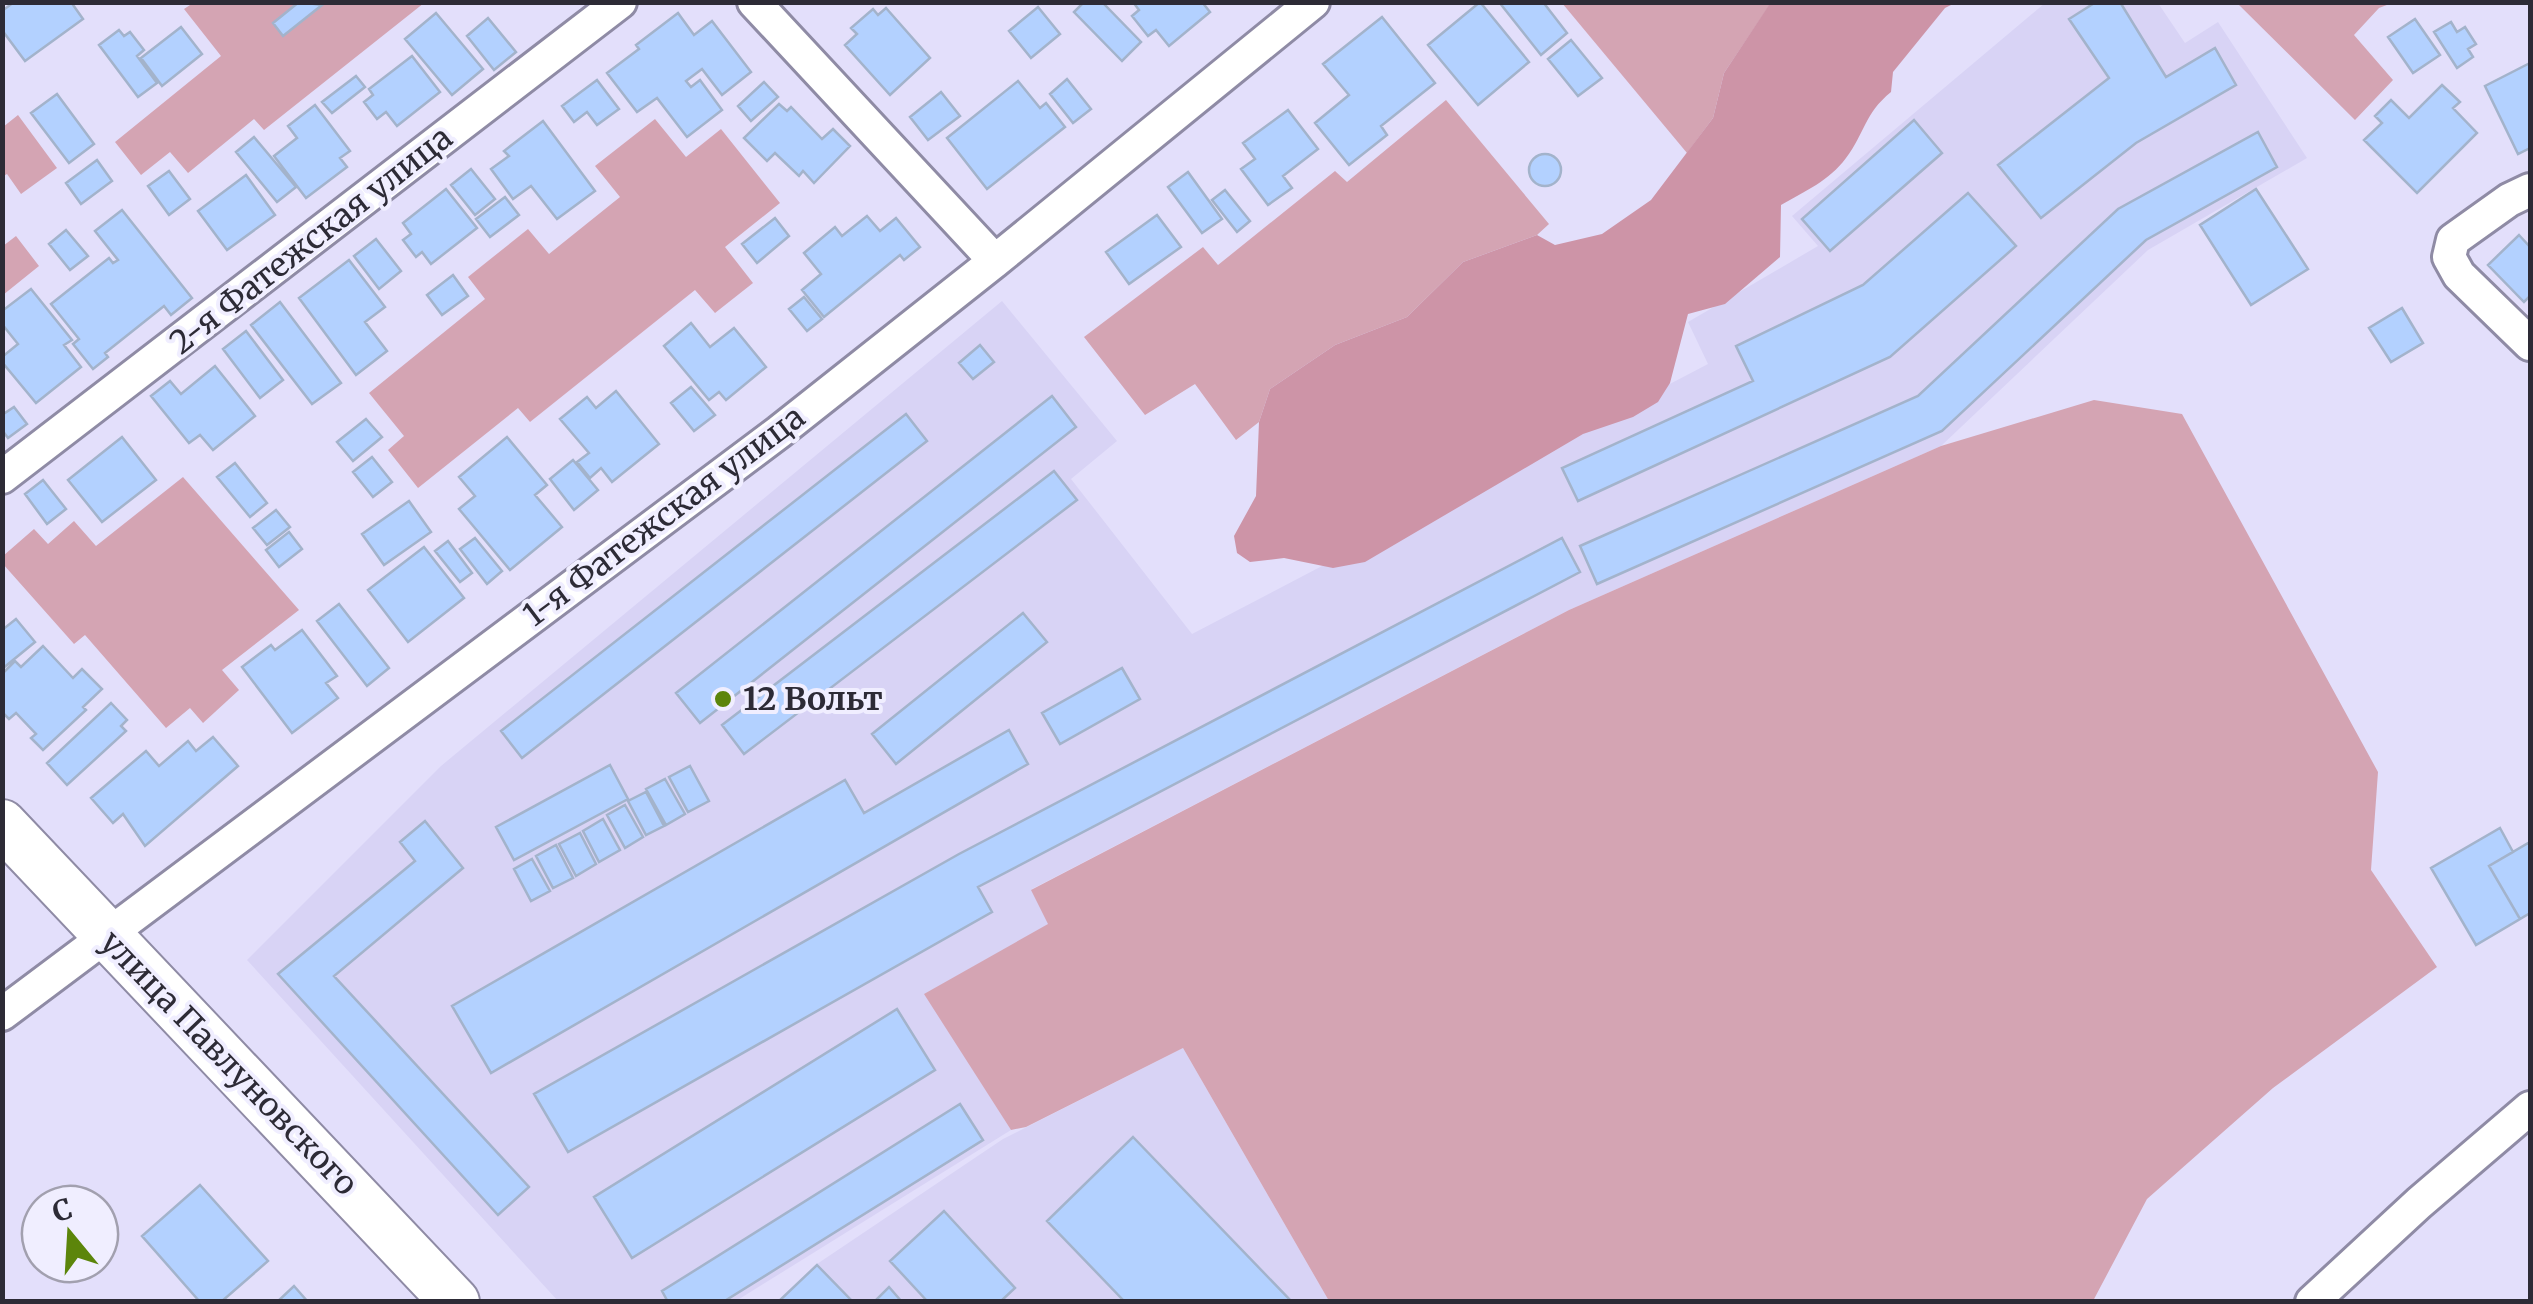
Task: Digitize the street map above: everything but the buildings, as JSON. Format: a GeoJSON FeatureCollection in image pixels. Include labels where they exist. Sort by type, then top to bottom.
{"type":"FeatureCollection","features":[{"type":"Feature","properties":{"kind":"street","name":"2-я Фатежская улица"},"geometry":{"type":"LineString","coordinates":[[2,477],[620,2]]}},
{"type":"Feature","properties":{"kind":"street"},"geometry":{"type":"LineString","coordinates":[[754,2],[995,262]]}},
{"type":"Feature","properties":{"kind":"street","name":"1-я Фатежская улица"},"geometry":{"type":"LineString","coordinates":[[2,1014],[779,432],[995,262],[1313,2]]}},
{"type":"Feature","properties":{"kind":"street"},"geometry":{"type":"LineString","coordinates":[[2530,190],[2509,200],[2454,240],[2450,258],[2459,275],[2530,344]]}},
{"type":"Feature","properties":{"kind":"street","name":"улица Павлуновского"},"geometry":{"type":"LineString","coordinates":[[2,824],[455,1302]]}},
{"type":"Feature","properties":{"kind":"street"},"geometry":{"type":"LineString","coordinates":[[2312,1302],[2418,1203],[2530,1108]]}},
{"type":"Feature","properties":{"kind":"shaded area"},"geometry":{"type":"Polygon","coordinates":[[[1771,2],[1955,3],[1945,8],[1893,72],[1891,92],[1875,108],[1839,166],[1781,205],[1780,257],[1725,304],[1688,314],[1670,383],[1658,402],[1633,417],[1583,434],[1365,562],[1333,568],[1284,558],[1250,562],[1237,553],[1234,536],[1256,496],[1259,422],[1270,389],[1335,345],[1407,317],[1463,262],[1537,235],[1555,245],[1602,234],[1651,200],[1713,118],[1724,73],[1771,2]]]}},
{"type":"Feature","properties":{"kind":"shaded area"},"geometry":{"type":"Polygon","coordinates":[[[193,3],[424,3],[264,130],[254,119],[188,173],[170,152],[141,175],[115,142],[221,56],[184,9],[193,3]]]}},
{"type":"Feature","properties":{"kind":"shaded area"},"geometry":{"type":"Polygon","coordinates":[[[1562,3],[1771,3],[1724,73],[1713,118],[1687,153],[1562,3]]]}},
{"type":"Feature","properties":{"kind":"shaded area"},"geometry":{"type":"Polygon","coordinates":[[[2045,3],[2158,3],[2185,43],[2218,22],[2307,158],[2148,250],[1941,446],[1569,610],[1032,889],[1049,924],[925,994],[1011,1130],[736,1301],[558,1301],[247,960],[441,766],[1002,301],[1117,441],[1071,479],[1192,634],[1708,364],[1688,322],[1818,246],[1792,216],[2045,3]]]}},
{"type":"Feature","properties":{"kind":"shaded area"},"geometry":{"type":"Polygon","coordinates":[[[2237,3],[2392,3],[2379,8],[2354,35],[2393,80],[2355,120],[2237,3]]]}},
{"type":"Feature","properties":{"kind":"shaded area"},"geometry":{"type":"Polygon","coordinates":[[[1446,100],[1549,224],[1537,235],[1463,262],[1407,317],[1335,345],[1270,389],[1259,422],[1236,440],[1195,384],[1145,415],[1084,337],[1203,247],[1218,265],[1335,171],[1347,182],[1446,100]]]}},
{"type":"Feature","properties":{"kind":"shaded area"},"geometry":{"type":"Polygon","coordinates":[[[18,115],[57,168],[21,194],[7,174],[2,177],[3,127],[18,115]]]}},
{"type":"Feature","properties":{"kind":"shaded area"},"geometry":{"type":"Polygon","coordinates":[[[655,119],[686,157],[721,129],[780,203],[725,247],[753,283],[715,313],[695,290],[530,422],[518,408],[418,488],[388,450],[404,436],[369,393],[485,299],[468,277],[528,229],[549,254],[620,197],[595,166],[655,119]]]}},
{"type":"Feature","properties":{"kind":"shaded area"},"geometry":{"type":"Polygon","coordinates":[[[16,236],[39,266],[3,295],[3,246],[16,236]]]}},
{"type":"Feature","properties":{"kind":"shaded area"},"geometry":{"type":"Polygon","coordinates":[[[2094,400],[2182,414],[2378,772],[2371,870],[2437,967],[2273,1088],[2147,1199],[2093,1301],[1329,1301],[1183,1048],[1026,1127],[1011,1130],[924,994],[1048,924],[1031,890],[1569,610],[1941,446],[2094,400]]]}},
{"type":"Feature","properties":{"kind":"shaded area"},"geometry":{"type":"Polygon","coordinates":[[[183,477],[299,610],[222,670],[239,690],[203,723],[190,708],[166,728],[85,635],[74,644],[3,564],[3,556],[34,529],[48,544],[74,521],[96,546],[183,477]]]}},
{"type":"Feature","properties":{"kind":"shaded area"},"geometry":{"type":"Polygon","coordinates":[[[1183,1048],[1329,1301],[778,1302],[817,1264],[1003,1139],[1183,1048]]]}},
{"type":"Feature","properties":{"kind":"place","name":"12 Вольт"},"geometry":{"type":"Point","coordinates":[723,699]}}]}
